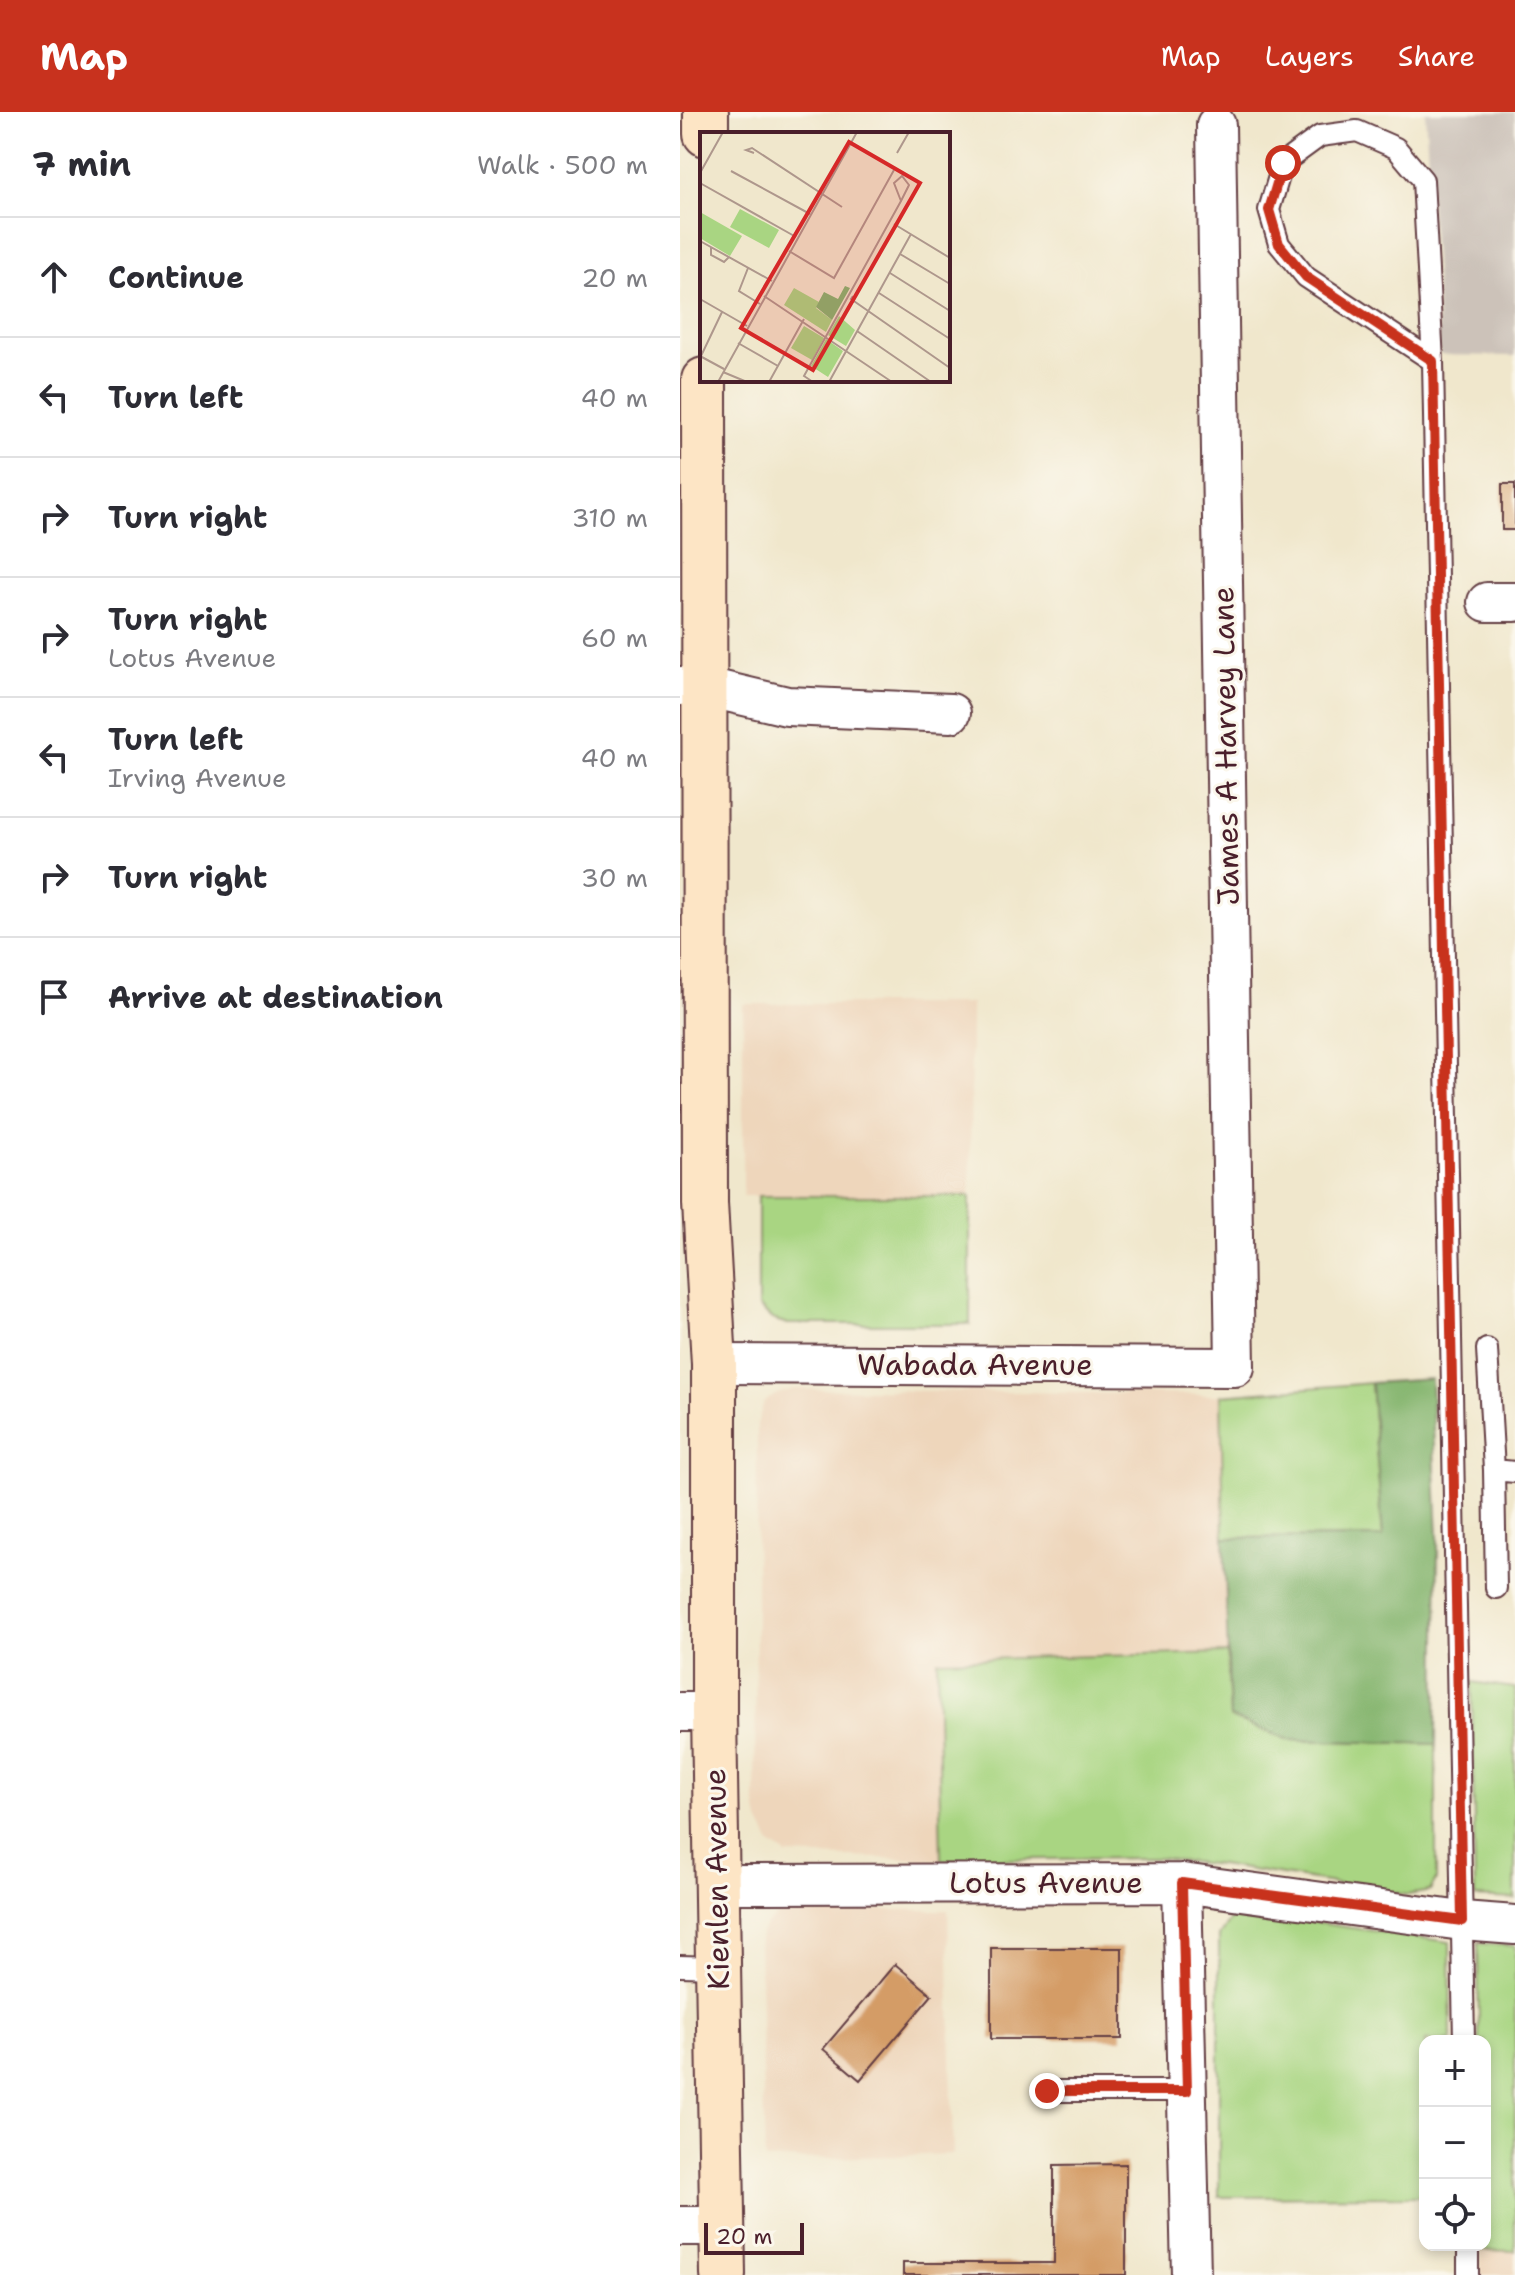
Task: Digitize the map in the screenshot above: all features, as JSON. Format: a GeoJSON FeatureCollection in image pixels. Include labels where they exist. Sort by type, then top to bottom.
{"type":"FeatureCollection","features":[{"type":"Feature","properties":{"kind":"main road","name":"Kienlen Avenue"},"geometry":{"type":"LineString","coordinates":[[704,382],[691,686],[692,1203],[714,1364],[697,1712],[718,1884],[699,1967],[700,2226],[723,2275]]}},
{"type":"Feature","properties":{"kind":"street","name":"James A Harvey Lane"},"geometry":{"type":"LineString","coordinates":[[1216,125],[1235,1367]]}},
{"type":"Feature","properties":{"kind":"street"},"geometry":{"type":"LineString","coordinates":[[691,686],[787,706],[951,713]]}},
{"type":"Feature","properties":{"kind":"street","name":"Wabada Avenue"},"geometry":{"type":"LineString","coordinates":[[714,1364],[1235,1367]]}},
{"type":"Feature","properties":{"kind":"street","name":"Lotus Avenue"},"geometry":{"type":"LineString","coordinates":[[718,1884],[1182,1883],[1462,1921],[1515,1925]]}},
{"type":"Feature","properties":{"kind":"street"},"geometry":{"type":"LineString","coordinates":[[1182,1883],[1191,2275]]}},
{"type":"Feature","properties":{"kind":"lane"},"geometry":{"type":"LineString","coordinates":[[1433,361],[1306,277],[1279,244],[1269,210],[1283,163],[1320,136],[1357,131],[1396,148],[1423,180],[1433,361],[1464,2035]]}},
{"type":"Feature","properties":{"kind":"lane"},"geometry":{"type":"LineString","coordinates":[[1487,1349],[1505,1471],[1496,1588]]}},
{"type":"Feature","properties":{"kind":"lane"},"geometry":{"type":"LineString","coordinates":[[1047,2091],[1187,2091]]}},
{"type":"Feature","properties":{"kind":"lane"},"geometry":{"type":"LineString","coordinates":[[1468,2251],[1468,2275]]}},
{"type":"Feature","properties":{"kind":"shaded area"},"geometry":{"type":"Polygon","coordinates":[[[1425,112],[1515,112],[1515,356],[1440,355],[1425,112]]]}},
{"type":"Feature","properties":{"kind":"shaded area"},"geometry":{"type":"Polygon","coordinates":[[[743,1004],[971,1004],[970,1196],[743,1196],[743,1004]]]}},
{"type":"Feature","properties":{"kind":"shaded area"},"geometry":{"type":"Polygon","coordinates":[[[794,1389],[1221,1395],[1227,1653],[938,1660],[941,1860],[787,1855],[771,1844],[759,1821],[755,1798],[757,1424],[764,1402],[794,1389]]]}},
{"type":"Feature","properties":{"kind":"shaded area"},"geometry":{"type":"Polygon","coordinates":[[[948,1910],[953,2154],[765,2160],[759,1939],[765,1925],[782,1912],[948,1910]]]}},
{"type":"Feature","properties":{"kind":"shaded area"},"geometry":{"type":"Polygon","coordinates":[[[1481,2251],[1515,2251],[1515,2275],[1481,2275],[1481,2251]]]}},
{"type":"Feature","properties":{"kind":"green space"},"geometry":{"type":"Polygon","coordinates":[[[758,1196],[970,1196],[970,1324],[788,1324],[772,1319],[758,1306],[758,1196]]]}},
{"type":"Feature","properties":{"kind":"green space"},"geometry":{"type":"Polygon","coordinates":[[[1431,1379],[1438,1537],[1436,1744],[1289,1740],[1230,1717],[1224,1538],[1383,1537],[1371,1383],[1431,1379]]]}},
{"type":"Feature","properties":{"kind":"green space"},"geometry":{"type":"Polygon","coordinates":[[[1371,1383],[1383,1537],[1224,1538],[1221,1395],[1371,1383]]]}},
{"type":"Feature","properties":{"kind":"green space"},"geometry":{"type":"Polygon","coordinates":[[[1227,1653],[1230,1717],[1289,1740],[1436,1744],[1436,1880],[1430,1891],[1408,1895],[1156,1858],[941,1860],[937,1660],[1227,1653]]]}},
{"type":"Feature","properties":{"kind":"green space"},"geometry":{"type":"Polygon","coordinates":[[[1472,1682],[1515,1688],[1515,1899],[1475,1897],[1472,1682]]]}},
{"type":"Feature","properties":{"kind":"green space"},"geometry":{"type":"Polygon","coordinates":[[[1248,1913],[1450,1942],[1451,2035],[1419,2035],[1419,2196],[1219,2197],[1219,1936],[1231,1918],[1248,1913]]]}},
{"type":"Feature","properties":{"kind":"green space"},"geometry":{"type":"Polygon","coordinates":[[[1478,1943],[1515,1946],[1515,2251],[1491,2250],[1491,2035],[1479,2035],[1478,1943]]]}},
{"type":"Feature","properties":{"kind":"building"},"geometry":{"type":"Polygon","coordinates":[[[1502,484],[1515,484],[1515,530],[1502,530],[1502,484]]]}},
{"type":"Feature","properties":{"kind":"building"},"geometry":{"type":"Polygon","coordinates":[[[991,1948],[1122,1948],[1122,2039],[991,2039],[991,1948]]]}},
{"type":"Feature","properties":{"kind":"building"},"geometry":{"type":"Polygon","coordinates":[[[895,1964],[932,1995],[860,2080],[823,2049],[895,1964]]]}},
{"type":"Feature","properties":{"kind":"building"},"geometry":{"type":"Polygon","coordinates":[[[1126,2164],[1126,2275],[903,2275],[903,2263],[1054,2263],[1054,2165],[1126,2164]]]}},
{"type":"Feature","properties":{"kind":"route"},"geometry":{"type":"LineString","coordinates":[[1047,2091],[1187,2091],[1182,1883],[1462,1921],[1433,361],[1306,277],[1279,244],[1269,210],[1283,163]]}}]}
